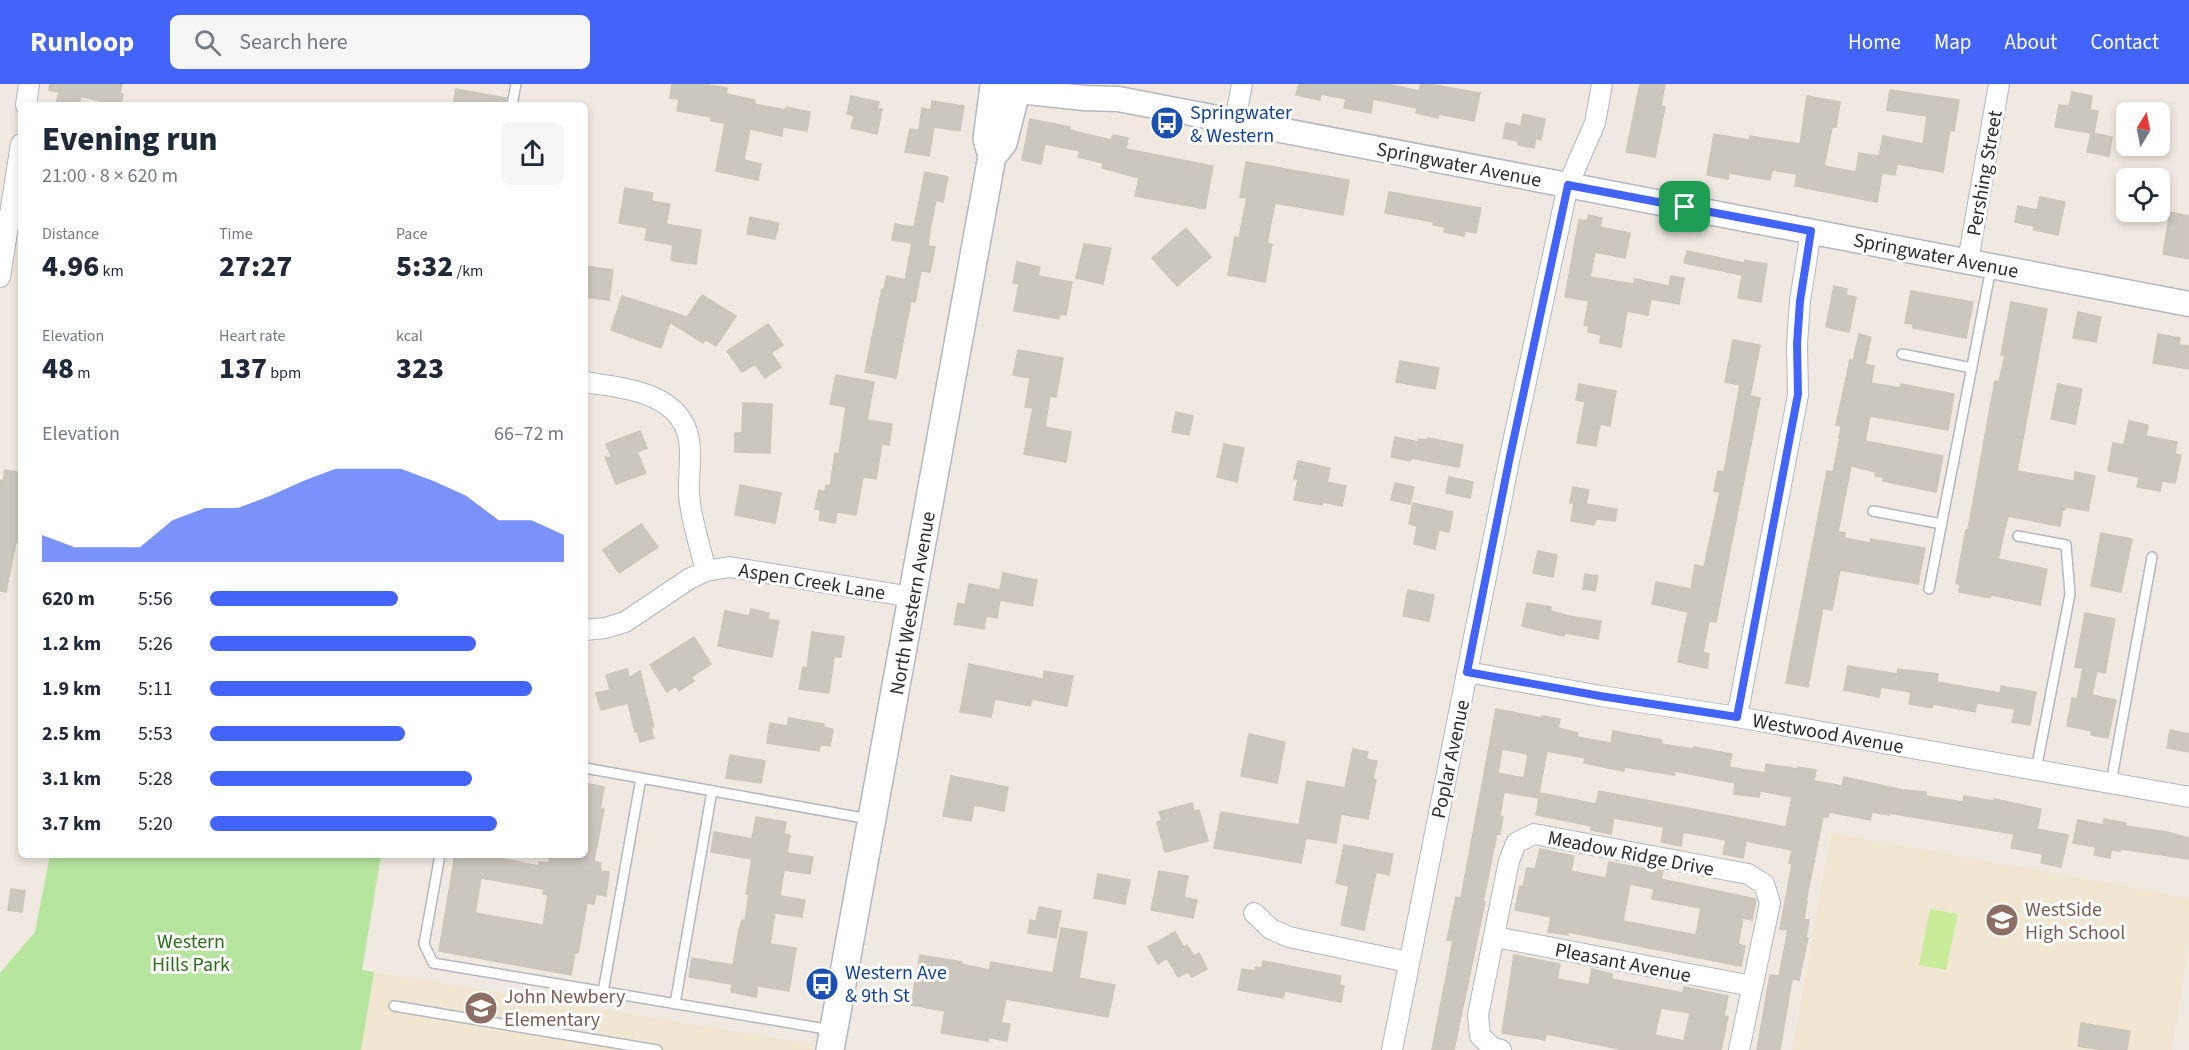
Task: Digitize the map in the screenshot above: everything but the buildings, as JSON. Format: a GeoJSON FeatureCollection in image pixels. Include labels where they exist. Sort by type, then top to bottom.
{"type":"FeatureCollection","features":[{"type":"Feature","properties":{"kind":"main road","name":"North Western Avenue"},"geometry":{"type":"LineString","coordinates":[[832,1040],[992,156],[1003,143],[1009,87]]}},
{"type":"Feature","properties":{"kind":"street"},"geometry":{"type":"LineString","coordinates":[[26,102],[29,84]]}},
{"type":"Feature","properties":{"kind":"street","name":"Springwater Avenue"},"geometry":{"type":"LineString","coordinates":[[1072,84],[1118,99],[2189,304]]}},
{"type":"Feature","properties":{"kind":"street"},"geometry":{"type":"LineString","coordinates":[[1235,121],[1242,84]]}},
{"type":"Feature","properties":{"kind":"street","name":"Poplar Avenue"},"geometry":{"type":"LineString","coordinates":[[1392,1050],[1509,461],[1568,185],[1595,123],[1602,84]]}},
{"type":"Feature","properties":{"kind":"street","name":"Pershing Street"},"geometry":{"type":"LineString","coordinates":[[1968,261],[1999,84]]}},
{"type":"Feature","properties":{"kind":"street","name":"Springwater Avenue"},"geometry":{"type":"LineString","coordinates":[[1009,87],[1084,98],[1118,99]]}},
{"type":"Feature","properties":{"kind":"street"},"geometry":{"type":"LineString","coordinates":[[0,277],[8,182],[18,153]]}},
{"type":"Feature","properties":{"kind":"street"},"geometry":{"type":"LineString","coordinates":[[1737,717],[1798,394],[1799,312],[1811,231]]}},
{"type":"Feature","properties":{"kind":"street"},"geometry":{"type":"LineString","coordinates":[[588,382],[652,396],[668,406],[681,419],[689,437],[691,510],[706,571]]}},
{"type":"Feature","properties":{"kind":"street","name":"Aspen Creek Lane"},"geometry":{"type":"LineString","coordinates":[[588,630],[625,622],[689,579],[706,571],[729,567],[912,597]]}},
{"type":"Feature","properties":{"kind":"street","name":"Westwood Avenue"},"geometry":{"type":"LineString","coordinates":[[1467,672],[2189,796]]}},
{"type":"Feature","properties":{"kind":"street","name":"Meadow Ridge Drive"},"geometry":{"type":"LineString","coordinates":[[1501,1050],[1493,1048],[1480,1036],[1478,1016],[1509,861],[1516,843],[1534,834],[1748,874],[1764,884],[1770,903],[1739,1050]]}},
{"type":"Feature","properties":{"kind":"street"},"geometry":{"type":"LineString","coordinates":[[1254,912],[1271,929],[1289,938],[1408,962]]}},
{"type":"Feature","properties":{"kind":"street","name":"Pleasant Avenue"},"geometry":{"type":"LineString","coordinates":[[1495,937],[1752,986]]}},
{"type":"Feature","properties":{"kind":"lane"},"geometry":{"type":"LineString","coordinates":[[513,102],[516,84]]}},
{"type":"Feature","properties":{"kind":"lane"},"geometry":{"type":"LineString","coordinates":[[1929,589],[1992,266]]}},
{"type":"Feature","properties":{"kind":"lane"},"geometry":{"type":"LineString","coordinates":[[1902,354],[1972,368]]}},
{"type":"Feature","properties":{"kind":"lane"},"geometry":{"type":"LineString","coordinates":[[1873,511],[1942,524]]}},
{"type":"Feature","properties":{"kind":"lane"},"geometry":{"type":"LineString","coordinates":[[2018,536],[2066,545],[2070,594],[2036,770]]}},
{"type":"Feature","properties":{"kind":"lane"},"geometry":{"type":"LineString","coordinates":[[2111,783],[2152,557]]}},
{"type":"Feature","properties":{"kind":"lane"},"geometry":{"type":"LineString","coordinates":[[588,769],[873,820]]}},
{"type":"Feature","properties":{"kind":"lane"},"geometry":{"type":"LineString","coordinates":[[603,992],[640,778]]}},
{"type":"Feature","properties":{"kind":"lane"},"geometry":{"type":"LineString","coordinates":[[675,1004],[712,791]]}},
{"type":"Feature","properties":{"kind":"lane"},"geometry":{"type":"LineString","coordinates":[[439,858],[424,944],[433,963],[675,1004],[832,1040]]}},
{"type":"Feature","properties":{"kind":"lane"},"geometry":{"type":"LineString","coordinates":[[394,1006],[623,1047],[657,1050]]}},
{"type":"Feature","properties":{"kind":"shaded area","name":"WestSide High School"},"geometry":{"type":"Polygon","coordinates":[[[1831,833],[2189,898],[2189,942],[2172,1050],[1792,1050],[1831,833]]]}},
{"type":"Feature","properties":{"kind":"shaded area","name":"John Newbery Elementary"},"geometry":{"type":"Polygon","coordinates":[[[374,972],[814,1044],[813,1050],[361,1050],[374,972]]]}},
{"type":"Feature","properties":{"kind":"green space","name":"Western Hills Park"},"geometry":{"type":"Polygon","coordinates":[[[49,858],[381,858],[362,970],[374,972],[361,1050],[0,1050],[0,973],[35,932],[49,858]]]}},
{"type":"Feature","properties":{"kind":"green space"},"geometry":{"type":"Polygon","coordinates":[[[1930,909],[1958,914],[1946,970],[1919,965],[1930,909]]]}},
{"type":"Feature","properties":{"kind":"place","name":"Springwater & Western"},"geometry":{"type":"Point","coordinates":[1167,123]}},
{"type":"Feature","properties":{"kind":"place","name":"WestSide High School"},"geometry":{"type":"Point","coordinates":[2002,920]}},
{"type":"Feature","properties":{"kind":"place","name":"Western Ave & 9th St"},"geometry":{"type":"Point","coordinates":[822,984]}},
{"type":"Feature","properties":{"kind":"place","name":"John Newbery Elementary"},"geometry":{"type":"Point","coordinates":[481,1008]}},
{"type":"Feature","properties":{"kind":"route"},"geometry":{"type":"LineString","coordinates":[[1568,185],[1685,207],[1811,231],[1800,301],[1797,344],[1798,394],[1737,717],[1600,696],[1467,672],[1568,185]]}}]}
